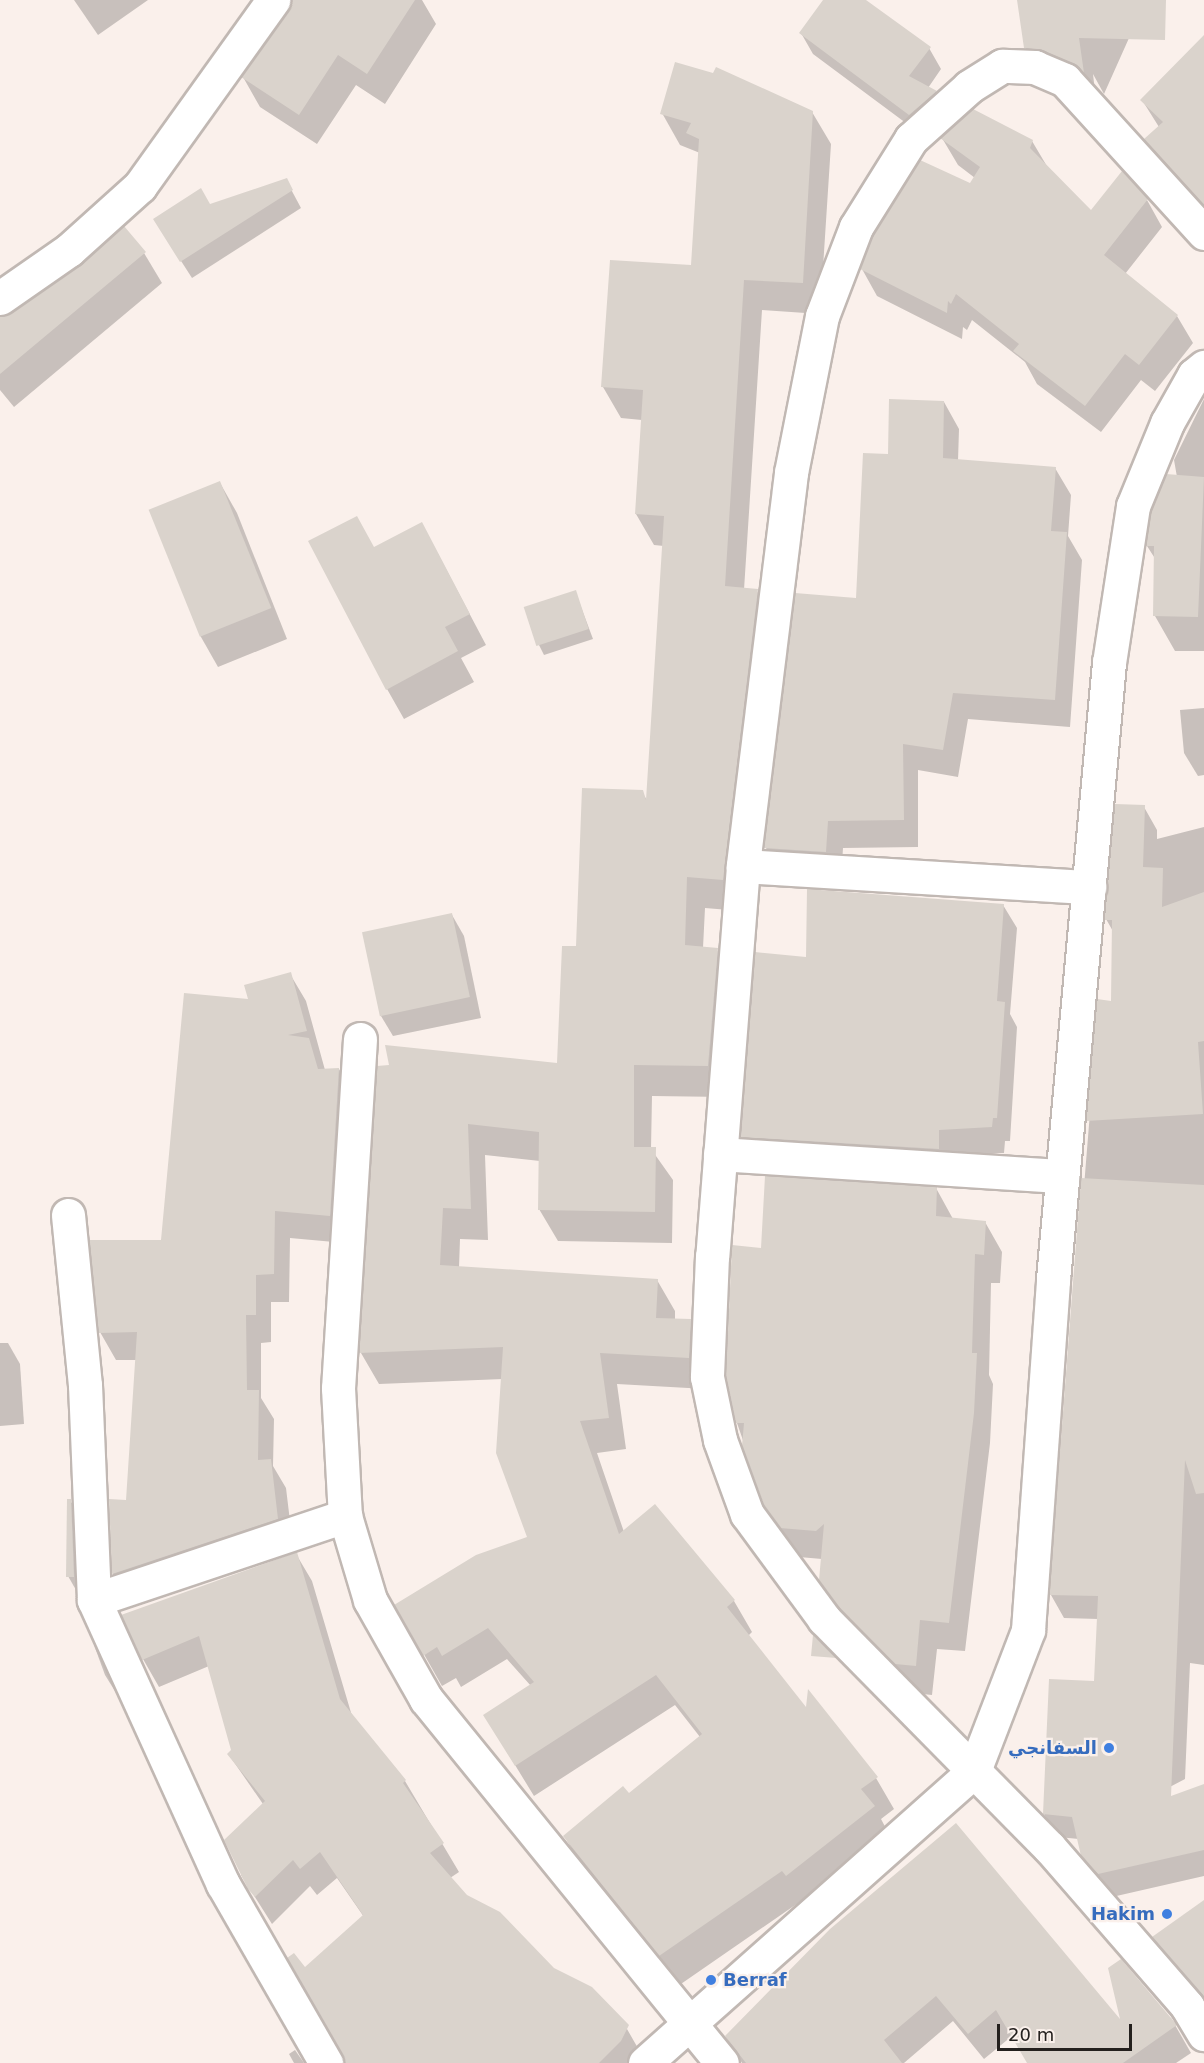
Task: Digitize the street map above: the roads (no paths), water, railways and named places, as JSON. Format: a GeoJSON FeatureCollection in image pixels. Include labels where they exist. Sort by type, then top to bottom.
{"type":"FeatureCollection","features":[{"type":"Feature","properties":{"kind":"street"},"geometry":{"type":"LineString","coordinates":[[0,298],[69,250],[140,186],[273,0]]}},
{"type":"Feature","properties":{"kind":"street"},"geometry":{"type":"LineString","coordinates":[[1204,233],[1065,80],[1035,67],[1002,66],[969,87],[911,139],[856,227],[822,316],[791,473],[743,866],[720,1154],[707,1377],[720,1440],[747,1514],[824,1619],[1049,1847],[1195,2013],[1204,2034]]}},
{"type":"Feature","properties":{"kind":"street"},"geometry":{"type":"LineString","coordinates":[[645,2063],[974,1771],[1028,1630],[1062,1176],[1109,663],[1133,506],[1167,423],[1194,375],[1204,367]]}},
{"type":"Feature","properties":{"kind":"street"},"geometry":{"type":"LineString","coordinates":[[743,866],[1089,887]]}},
{"type":"Feature","properties":{"kind":"street"},"geometry":{"type":"LineString","coordinates":[[360,1039],[338,1388],[345,1516],[370,1600],[426,1699],[722,2063]]}},
{"type":"Feature","properties":{"kind":"street"},"geometry":{"type":"LineString","coordinates":[[720,1154],[1062,1176]]}},
{"type":"Feature","properties":{"kind":"street"},"geometry":{"type":"LineString","coordinates":[[68,1215],[85,1385],[94,1600],[223,1884],[326,2063]]}},
{"type":"Feature","properties":{"kind":"street"},"geometry":{"type":"LineString","coordinates":[[94,1600],[345,1516]]}},
{"type":"Feature","properties":{"kind":"place","name":"السفانجي"},"geometry":{"type":"Point","coordinates":[1109,1748]}},
{"type":"Feature","properties":{"kind":"place","name":"Hakim"},"geometry":{"type":"Point","coordinates":[1167,1914]}},
{"type":"Feature","properties":{"kind":"place","name":"Berraf"},"geometry":{"type":"Point","coordinates":[711,1980]}}]}
